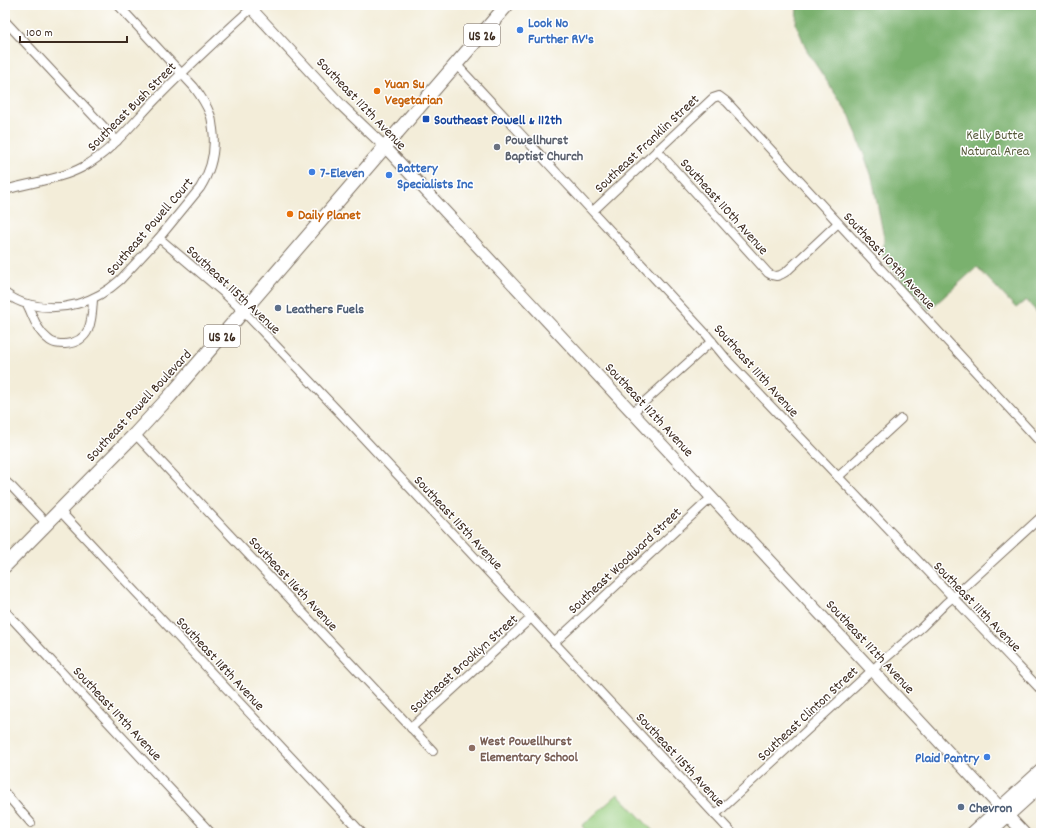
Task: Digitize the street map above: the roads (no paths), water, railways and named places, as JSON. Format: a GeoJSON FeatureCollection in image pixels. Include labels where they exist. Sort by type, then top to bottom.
{"type":"FeatureCollection","features":[{"type":"Feature","properties":{"kind":"main road","name":"Southeast Powell Boulevard"},"geometry":{"type":"LineString","coordinates":[[5,566],[135,434],[170,396],[507,5]]}},
{"type":"Feature","properties":{"kind":"main road","name":"Southeast 112th Avenue"},"geometry":{"type":"LineString","coordinates":[[385,147],[1024,833]]}},
{"type":"Feature","properties":{"kind":"main road"},"geometry":{"type":"LineString","coordinates":[[988,833],[1004,812],[1041,771]]}},
{"type":"Feature","properties":{"kind":"main road"},"geometry":{"type":"LineString","coordinates":[[973,833],[1041,785]]}},
{"type":"Feature","properties":{"kind":"street","name":"Southeast Powell Court"},"geometry":{"type":"LineString","coordinates":[[5,293],[16,300],[27,304],[57,307],[93,299],[120,280],[159,238],[200,188],[205,181],[211,166],[214,141],[211,115],[204,101],[194,87],[118,5]]}},
{"type":"Feature","properties":{"kind":"street","name":"Southeast Bush Street"},"geometry":{"type":"LineString","coordinates":[[5,190],[71,173],[98,158],[117,141],[158,96],[250,6]]}},
{"type":"Feature","properties":{"kind":"street","name":"Southeast 112th Avenue"},"geometry":{"type":"LineString","coordinates":[[250,6],[341,105],[385,147]]}},
{"type":"Feature","properties":{"kind":"street"},"geometry":{"type":"LineString","coordinates":[[5,21],[117,141]]}},
{"type":"Feature","properties":{"kind":"street","name":"Southeast 111th Avenue"},"geometry":{"type":"LineString","coordinates":[[456,64],[701,328],[728,361],[1041,690]]}},
{"type":"Feature","properties":{"kind":"street","name":"Southeast Franklin Street"},"geometry":{"type":"LineString","coordinates":[[593,211],[713,98],[720,96]]}},
{"type":"Feature","properties":{"kind":"street","name":"Southeast 109th Avenue"},"geometry":{"type":"LineString","coordinates":[[720,96],[1041,443]]}},
{"type":"Feature","properties":{"kind":"street","name":"Southeast 110th Avenue"},"geometry":{"type":"LineString","coordinates":[[657,150],[772,276],[775,277],[787,271],[838,223]]}},
{"type":"Feature","properties":{"kind":"street","name":"Southeast 115th Avenue"},"geometry":{"type":"LineString","coordinates":[[159,238],[243,311],[732,833]]}},
{"type":"Feature","properties":{"kind":"street"},"geometry":{"type":"LineString","coordinates":[[27,304],[39,329],[47,339],[58,344],[71,344],[82,338],[90,327],[93,299]]}},
{"type":"Feature","properties":{"kind":"street"},"geometry":{"type":"LineString","coordinates":[[632,413],[712,341]]}},
{"type":"Feature","properties":{"kind":"street"},"geometry":{"type":"LineString","coordinates":[[838,477],[901,419]]}},
{"type":"Feature","properties":{"kind":"street","name":"Southeast 116th Avenue"},"geometry":{"type":"LineString","coordinates":[[135,434],[433,752]]}},
{"type":"Feature","properties":{"kind":"street"},"geometry":{"type":"LineString","coordinates":[[5,481],[12,486],[47,524]]}},
{"type":"Feature","properties":{"kind":"street","name":"Southeast Woodward Street"},"geometry":{"type":"LineString","coordinates":[[554,643],[712,497]]}},
{"type":"Feature","properties":{"kind":"street","name":"Southeast 118th Avenue"},"geometry":{"type":"LineString","coordinates":[[60,511],[362,833]]}},
{"type":"Feature","properties":{"kind":"street","name":"Southeast Clinton Street"},"geometry":{"type":"LineString","coordinates":[[715,815],[1041,517]]}},
{"type":"Feature","properties":{"kind":"street","name":"Southeast 119th Avenue"},"geometry":{"type":"LineString","coordinates":[[5,611],[212,833]]}},
{"type":"Feature","properties":{"kind":"street","name":"Southeast Brooklyn Street"},"geometry":{"type":"LineString","coordinates":[[411,728],[531,618]]}},
{"type":"Feature","properties":{"kind":"street"},"geometry":{"type":"LineString","coordinates":[[5,793],[31,823]]}},
{"type":"Feature","properties":{"kind":"place","name":"Look No Further RV's"},"geometry":{"type":"Point","coordinates":[520,30]}},
{"type":"Feature","properties":{"kind":"place","name":"Yuan Su Vegetarian"},"geometry":{"type":"Point","coordinates":[377,91]}},
{"type":"Feature","properties":{"kind":"place","name":"Southeast Powell & 112th"},"geometry":{"type":"Point","coordinates":[426,119]}},
{"type":"Feature","properties":{"kind":"place","name":"Powellhurst Baptist Church"},"geometry":{"type":"Point","coordinates":[497,147]}},
{"type":"Feature","properties":{"kind":"place","name":"7-Eleven"},"geometry":{"type":"Point","coordinates":[312,172]}},
{"type":"Feature","properties":{"kind":"place","name":"Battery Specialists Inc"},"geometry":{"type":"Point","coordinates":[389,175]}},
{"type":"Feature","properties":{"kind":"place","name":"Daily Planet"},"geometry":{"type":"Point","coordinates":[290,214]}},
{"type":"Feature","properties":{"kind":"place","name":"Leathers Fuels"},"geometry":{"type":"Point","coordinates":[278,308]}},
{"type":"Feature","properties":{"kind":"place","name":"West Powellhurst Elementary School"},"geometry":{"type":"Point","coordinates":[472,748]}},
{"type":"Feature","properties":{"kind":"place","name":"Plaid Pantry"},"geometry":{"type":"Point","coordinates":[987,757]}},
{"type":"Feature","properties":{"kind":"place","name":"Chevron"},"geometry":{"type":"Point","coordinates":[961,807]}},
{"type":"Feature","properties":{"kind":"park label","name":"Kelly Butte Natural Area"},"geometry":{"type":"Point","coordinates":[995,142]}}]}
